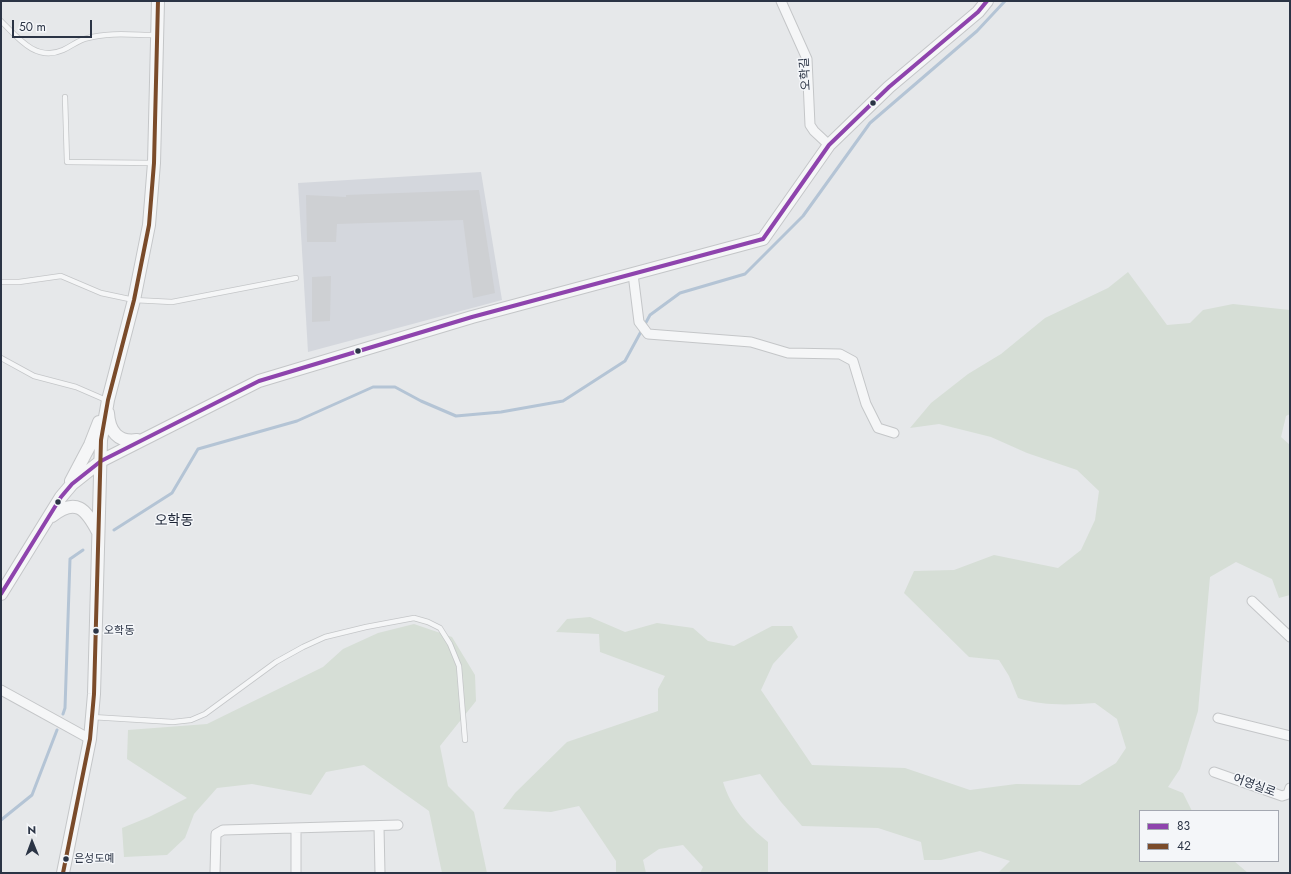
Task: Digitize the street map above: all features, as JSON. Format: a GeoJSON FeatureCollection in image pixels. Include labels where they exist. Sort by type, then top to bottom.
{"type":"FeatureCollection","features":[{"type":"Feature","properties":{"kind":"street"},"geometry":{"type":"LineString","coordinates":[[63,873],[90,738],[92,717],[96,663],[101,440],[108,400],[134,300],[149,224],[154,163],[158,1]]}},
{"type":"Feature","properties":{"kind":"street","name":"오학길"},"geometry":{"type":"LineString","coordinates":[[781,1],[807,59],[810,125],[814,131],[829,145]]}},
{"type":"Feature","properties":{"kind":"street"},"geometry":{"type":"LineString","coordinates":[[61,498],[72,484],[100,461],[259,381],[472,317],[763,239],[829,145],[889,87],[978,12],[987,1]]}},
{"type":"Feature","properties":{"kind":"street"},"geometry":{"type":"LineString","coordinates":[[633,274],[639,322],[648,334],[752,342],[788,353],[840,354],[853,361],[866,404],[878,428],[894,433]]}},
{"type":"Feature","properties":{"kind":"street"},"geometry":{"type":"LineString","coordinates":[[108,400],[109,422],[117,436],[123,440],[131,441],[144,439]]}},
{"type":"Feature","properties":{"kind":"street"},"geometry":{"type":"LineString","coordinates":[[1,594],[50,518],[90,445],[108,400]]}},
{"type":"Feature","properties":{"kind":"street"},"geometry":{"type":"LineString","coordinates":[[50,518],[61,509],[75,507],[83,509],[90,517],[99,534]]}},
{"type":"Feature","properties":{"kind":"street"},"geometry":{"type":"LineString","coordinates":[[1252,601],[1290,637]]}},
{"type":"Feature","properties":{"kind":"street"},"geometry":{"type":"LineString","coordinates":[[1,690],[90,738]]}},
{"type":"Feature","properties":{"kind":"street"},"geometry":{"type":"LineString","coordinates":[[1218,718],[1290,736]]}},
{"type":"Feature","properties":{"kind":"street","name":"어영실로"},"geometry":{"type":"LineString","coordinates":[[1214,772],[1282,796],[1288,794],[1290,788]]}},
{"type":"Feature","properties":{"kind":"street"},"geometry":{"type":"LineString","coordinates":[[379,826],[380,873]]}},
{"type":"Feature","properties":{"kind":"street"},"geometry":{"type":"LineString","coordinates":[[216,873],[216,834],[223,830],[398,826]]}},
{"type":"Feature","properties":{"kind":"street"},"geometry":{"type":"LineString","coordinates":[[296,829],[296,873]]}},
{"type":"Feature","properties":{"kind":"lane"},"geometry":{"type":"LineString","coordinates":[[1,21],[23,42],[33,49],[43,53],[52,53],[64,50],[75,42],[88,37],[158,35]]}},
{"type":"Feature","properties":{"kind":"lane"},"geometry":{"type":"LineString","coordinates":[[65,97],[67,162],[154,163]]}},
{"type":"Feature","properties":{"kind":"lane"},"geometry":{"type":"LineString","coordinates":[[1,282],[19,282],[62,276],[101,293],[134,300],[178,301],[296,278]]}},
{"type":"Feature","properties":{"kind":"lane"},"geometry":{"type":"LineString","coordinates":[[1,358],[34,376],[76,387],[108,400]]}},
{"type":"Feature","properties":{"kind":"lane"},"geometry":{"type":"LineString","coordinates":[[92,717],[173,722],[191,720],[205,714],[276,662],[303,646],[332,636],[414,618],[428,622],[440,628],[450,644],[459,666],[465,740]]}},
{"type":"Feature","properties":{"kind":"shaded area"},"geometry":{"type":"Polygon","coordinates":[[[481,172],[502,300],[308,352],[298,183],[481,172]]]}},
{"type":"Feature","properties":{"kind":"shaded area"},"geometry":{"type":"Polygon","coordinates":[[[1128,272],[1167,325],[1190,323],[1203,310],[1233,304],[1290,310],[1290,414],[1286,416],[1281,437],[1290,445],[1290,595],[1279,598],[1272,579],[1236,562],[1210,577],[1198,711],[1180,769],[1168,787],[1183,793],[1192,810],[1139,810],[1139,862],[1235,862],[1248,873],[998,873],[1010,861],[980,851],[941,860],[924,860],[921,842],[878,828],[802,826],[781,802],[760,774],[723,782],[735,808],[753,829],[768,842],[768,873],[700,873],[703,867],[683,845],[659,849],[643,860],[646,873],[616,873],[616,861],[579,806],[551,812],[503,809],[515,793],[567,742],[658,711],[658,689],[665,676],[600,652],[599,634],[556,632],[567,619],[590,617],[625,632],[657,623],[693,628],[708,641],[734,646],[772,626],[792,626],[798,637],[773,664],[761,690],[812,765],[905,768],[970,790],[1016,784],[1080,785],[1116,763],[1126,748],[1117,719],[1095,703],[1046,704],[1018,698],[1009,676],[999,660],[969,657],[904,593],[914,571],[954,570],[994,555],[1058,568],[1081,550],[1095,520],[1099,491],[1077,470],[1027,453],[991,437],[939,424],[910,428],[931,403],[968,374],[1001,354],[1045,318],[1108,288],[1128,272]]]}},
{"type":"Feature","properties":{"kind":"shaded area"},"geometry":{"type":"Polygon","coordinates":[[[414,624],[452,637],[475,675],[476,701],[440,746],[448,786],[474,812],[487,873],[442,873],[429,811],[364,765],[326,772],[311,795],[252,784],[217,788],[194,814],[185,838],[167,855],[124,857],[122,828],[149,817],[187,798],[127,759],[128,730],[207,724],[323,667],[343,649],[378,633],[414,624]]]}},
{"type":"Feature","properties":{"kind":"building"},"geometry":{"type":"Polygon","coordinates":[[[479,190],[495,293],[473,298],[463,220],[337,224],[336,242],[307,242],[306,195],[346,197],[346,195],[479,190]]]}},
{"type":"Feature","properties":{"kind":"building"},"geometry":{"type":"Polygon","coordinates":[[[331,276],[330,321],[312,322],[312,277],[331,276]]]}},
{"type":"Feature","properties":{"kind":"waterway"},"geometry":{"type":"LineString","coordinates":[[114,530],[172,493],[198,449],[297,421],[373,387],[395,387],[421,401],[456,416],[501,412],[563,401],[625,361],[650,315],[680,293],[745,274],[803,216],[870,123],[977,31],[1005,1]]}},
{"type":"Feature","properties":{"kind":"waterway"},"geometry":{"type":"LineString","coordinates":[[63,714],[65,708],[70,559],[83,550]]}},
{"type":"Feature","properties":{"kind":"waterway"},"geometry":{"type":"LineString","coordinates":[[1,820],[32,795],[57,730]]}},
{"type":"Feature","properties":{"kind":"transit line","name":"42"},"geometry":{"type":"LineString","coordinates":[[63,873],[90,739],[94,694],[101,440],[108,400],[134,300],[149,225],[154,163],[158,1]]}},
{"type":"Feature","properties":{"kind":"transit line","name":"83"},"geometry":{"type":"LineString","coordinates":[[1,594],[61,497],[72,484],[101,461],[259,381],[472,317],[763,239],[829,145],[889,87],[978,12],[987,1]]}},
{"type":"Feature","properties":{"kind":"place","name":"오학동"},"geometry":{"type":"Point","coordinates":[96,631]}},
{"type":"Feature","properties":{"kind":"place","name":"은성도예"},"geometry":{"type":"Point","coordinates":[66,859]}},
{"type":"Feature","properties":{"kind":"district","name":"오학동"},"geometry":{"type":"Point","coordinates":[174,522]}}]}
